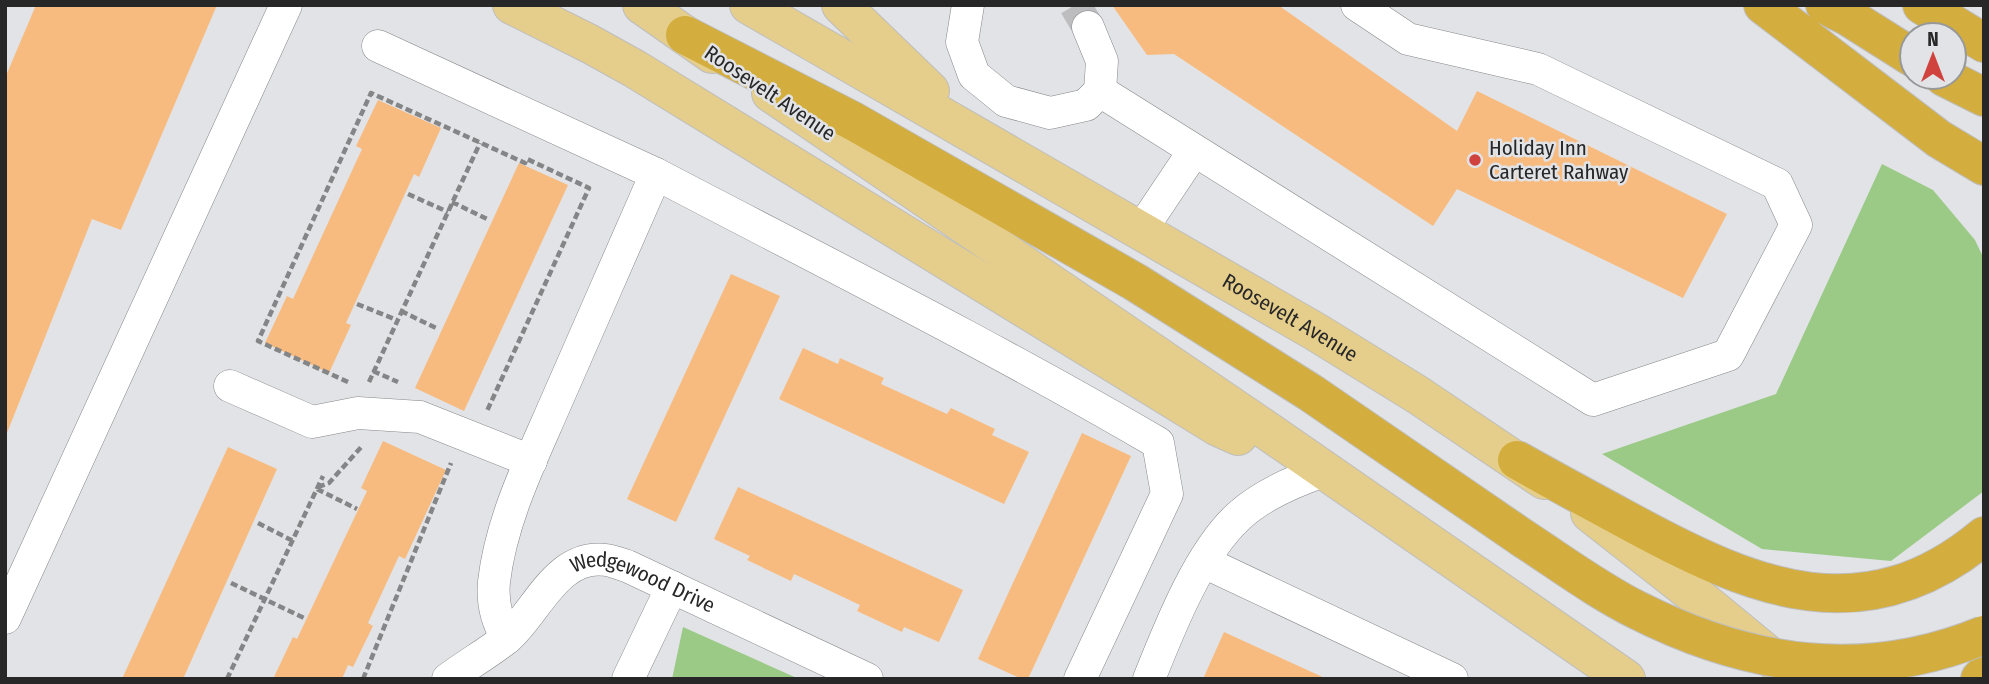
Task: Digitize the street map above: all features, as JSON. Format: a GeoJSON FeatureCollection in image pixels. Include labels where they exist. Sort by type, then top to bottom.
{"type":"FeatureCollection","features":[{"type":"Feature","properties":{"kind":"highway"},"geometry":{"type":"LineString","coordinates":[[1763,5],[1939,139],[1984,166]]}},
{"type":"Feature","properties":{"kind":"highway"},"geometry":{"type":"LineString","coordinates":[[1825,5],[1898,48]]}},
{"type":"Feature","properties":{"kind":"highway"},"geometry":{"type":"LineString","coordinates":[[1922,5],[1984,43]]}},
{"type":"Feature","properties":{"kind":"highway"},"geometry":{"type":"LineString","coordinates":[[685,35],[853,121],[1135,282],[1322,400],[1524,539],[1636,609],[1714,643],[1787,663],[1820,667],[1861,668],[1897,664],[1935,655],[1984,635]]}},
{"type":"Feature","properties":{"kind":"highway"},"geometry":{"type":"LineString","coordinates":[[1968,89],[1984,97]]}},
{"type":"Feature","properties":{"kind":"highway"},"geometry":{"type":"LineString","coordinates":[[1939,139],[1984,185]]}},
{"type":"Feature","properties":{"kind":"highway"},"geometry":{"type":"LineString","coordinates":[[1517,460],[1703,560],[1777,586],[1812,593],[1846,594],[1884,589],[1913,581],[1945,565],[1984,536]]}},
{"type":"Feature","properties":{"kind":"main road"},"geometry":{"type":"LineString","coordinates":[[512,5],[646,75],[1217,428],[1324,471]]}},
{"type":"Feature","properties":{"kind":"main road","name":"Roosevelt Avenue"},"geometry":{"type":"LineString","coordinates":[[642,5],[1256,423],[1593,666],[1626,679]]}},
{"type":"Feature","properties":{"kind":"main road","name":"Roosevelt Avenue"},"geometry":{"type":"LineString","coordinates":[[750,5],[1316,332],[1418,395],[1517,460],[1610,527],[1797,679]]}},
{"type":"Feature","properties":{"kind":"main road"},"geometry":{"type":"LineString","coordinates":[[841,5],[895,59],[984,139]]}},
{"type":"Feature","properties":{"kind":"street"},"geometry":{"type":"LineString","coordinates":[[5,618],[286,5]]}},
{"type":"Feature","properties":{"kind":"street"},"geometry":{"type":"LineString","coordinates":[[968,5],[962,42],[974,75],[1006,101],[1050,113],[1086,105],[1100,91],[1102,61],[1088,27]]}},
{"type":"Feature","properties":{"kind":"street"},"geometry":{"type":"LineString","coordinates":[[1100,91],[1593,400],[1728,355],[1796,225],[1777,184],[1538,69],[1408,38],[1357,5]]}},
{"type":"Feature","properties":{"kind":"street"},"geometry":{"type":"LineString","coordinates":[[378,46],[656,174],[943,324],[1158,443],[1167,494],[1080,679]]}},
{"type":"Feature","properties":{"kind":"street"},"geometry":{"type":"LineString","coordinates":[[1141,230],[1194,151]]}},
{"type":"Feature","properties":{"kind":"street"},"geometry":{"type":"LineString","coordinates":[[507,638],[497,621],[494,585],[508,522],[531,461],[656,174]]}},
{"type":"Feature","properties":{"kind":"street"},"geometry":{"type":"LineString","coordinates":[[230,386],[312,422],[364,415],[420,417],[531,461]]}},
{"type":"Feature","properties":{"kind":"street"},"geometry":{"type":"LineString","coordinates":[[1149,679],[1169,630],[1204,562],[1224,530],[1240,514],[1278,490],[1324,471]]}},
{"type":"Feature","properties":{"kind":"street","name":"Wedgewood Drive"},"geometry":{"type":"LineString","coordinates":[[448,679],[507,638],[560,575],[575,565],[591,560],[606,560],[627,566],[867,679]]}},
{"type":"Feature","properties":{"kind":"street"},"geometry":{"type":"LineString","coordinates":[[1204,562],[1452,679]]}},
{"type":"Feature","properties":{"kind":"street"},"geometry":{"type":"LineString","coordinates":[[628,679],[672,587]]}},
{"type":"Feature","properties":{"kind":"path"},"geometry":{"type":"LineString","coordinates":[[364,415],[258,341],[371,93],[525,163],[527,159],[589,188],[483,421]]}},
{"type":"Feature","properties":{"kind":"path"},"geometry":{"type":"LineString","coordinates":[[318,488],[329,483],[364,415],[373,371],[480,143]]}},
{"type":"Feature","properties":{"kind":"path"},"geometry":{"type":"LineString","coordinates":[[408,194],[448,212]]}},
{"type":"Feature","properties":{"kind":"path"},"geometry":{"type":"LineString","coordinates":[[452,202],[489,220]]}},
{"type":"Feature","properties":{"kind":"path"},"geometry":{"type":"LineString","coordinates":[[357,304],[397,320]]}},
{"type":"Feature","properties":{"kind":"path"},"geometry":{"type":"LineString","coordinates":[[401,312],[438,329]]}},
{"type":"Feature","properties":{"kind":"path"},"geometry":{"type":"LineString","coordinates":[[373,371],[410,388]]}},
{"type":"Feature","properties":{"kind":"path"},"geometry":{"type":"LineString","coordinates":[[363,679],[452,463],[440,457]]}},
{"type":"Feature","properties":{"kind":"path"},"geometry":{"type":"LineString","coordinates":[[227,679],[323,476]]}},
{"type":"Feature","properties":{"kind":"path"},"geometry":{"type":"LineString","coordinates":[[318,488],[357,509]]}},
{"type":"Feature","properties":{"kind":"path"},"geometry":{"type":"LineString","coordinates":[[258,523],[293,541]]}},
{"type":"Feature","properties":{"kind":"path"},"geometry":{"type":"LineString","coordinates":[[231,583],[304,618]]}},
{"type":"Feature","properties":{"kind":"green space"},"geometry":{"type":"Polygon","coordinates":[[[1882,164],[1933,190],[1975,240],[1984,259],[1984,491],[1891,561],[1762,549],[1602,454],[1776,394],[1882,164]]]}},
{"type":"Feature","properties":{"kind":"green space"},"geometry":{"type":"Polygon","coordinates":[[[683,627],[799,679],[672,679],[683,627]]]}},
{"type":"Feature","properties":{"kind":"building"},"geometry":{"type":"Polygon","coordinates":[[[36,5],[217,5],[121,230],[92,219],[5,438],[5,78],[36,5]]]}},
{"type":"Feature","properties":{"kind":"building","name":"Holiday Inn Carteret Rahway"},"geometry":{"type":"Polygon","coordinates":[[[1112,5],[1278,5],[1457,131],[1477,91],[1727,214],[1683,298],[1457,189],[1433,226],[1174,54],[1147,55],[1112,5]]]}},
{"type":"Feature","properties":{"kind":"building"},"geometry":{"type":"Polygon","coordinates":[[[378,100],[441,128],[419,177],[414,174],[346,323],[351,325],[329,373],[265,343],[287,296],[293,299],[362,149],[356,146],[378,100]]]}},
{"type":"Feature","properties":{"kind":"building"},"geometry":{"type":"Polygon","coordinates":[[[519,163],[568,185],[464,411],[415,388],[519,163]]]}},
{"type":"Feature","properties":{"kind":"building"},"geometry":{"type":"Polygon","coordinates":[[[731,274],[780,296],[676,522],[627,499],[731,274]]]}},
{"type":"Feature","properties":{"kind":"building"},"geometry":{"type":"Polygon","coordinates":[[[803,348],[838,364],[840,358],[884,378],[881,384],[947,414],[951,408],[995,429],[992,435],[1029,452],[1004,504],[779,399],[803,348]]]}},
{"type":"Feature","properties":{"kind":"building"},"geometry":{"type":"Polygon","coordinates":[[[1082,433],[1131,456],[1028,679],[1022,679],[978,659],[1082,433]]]}},
{"type":"Feature","properties":{"kind":"building"},"geometry":{"type":"Polygon","coordinates":[[[383,441],[446,470],[405,559],[399,556],[368,623],[373,626],[353,667],[348,665],[342,679],[273,679],[293,637],[297,639],[367,491],[361,488],[383,441]]]}},
{"type":"Feature","properties":{"kind":"building"},"geometry":{"type":"Polygon","coordinates":[[[228,447],[277,469],[183,679],[122,679],[228,447]]]}},
{"type":"Feature","properties":{"kind":"building"},"geometry":{"type":"Polygon","coordinates":[[[738,487],[963,590],[939,642],[904,627],[902,632],[857,611],[860,605],[794,574],[791,581],[747,560],[750,556],[714,539],[738,487]]]}},
{"type":"Feature","properties":{"kind":"building"},"geometry":{"type":"Polygon","coordinates":[[[1224,632],[1327,679],[1203,679],[1224,632]]]}},
{"type":"Feature","properties":{"kind":"tunnel"},"geometry":{"type":"LineString","coordinates":[[1075,5],[1088,27]]}},
{"type":"Feature","properties":{"kind":"place","name":"Holiday Inn Carteret Rahway"},"geometry":{"type":"Point","coordinates":[1475,160]}}]}
